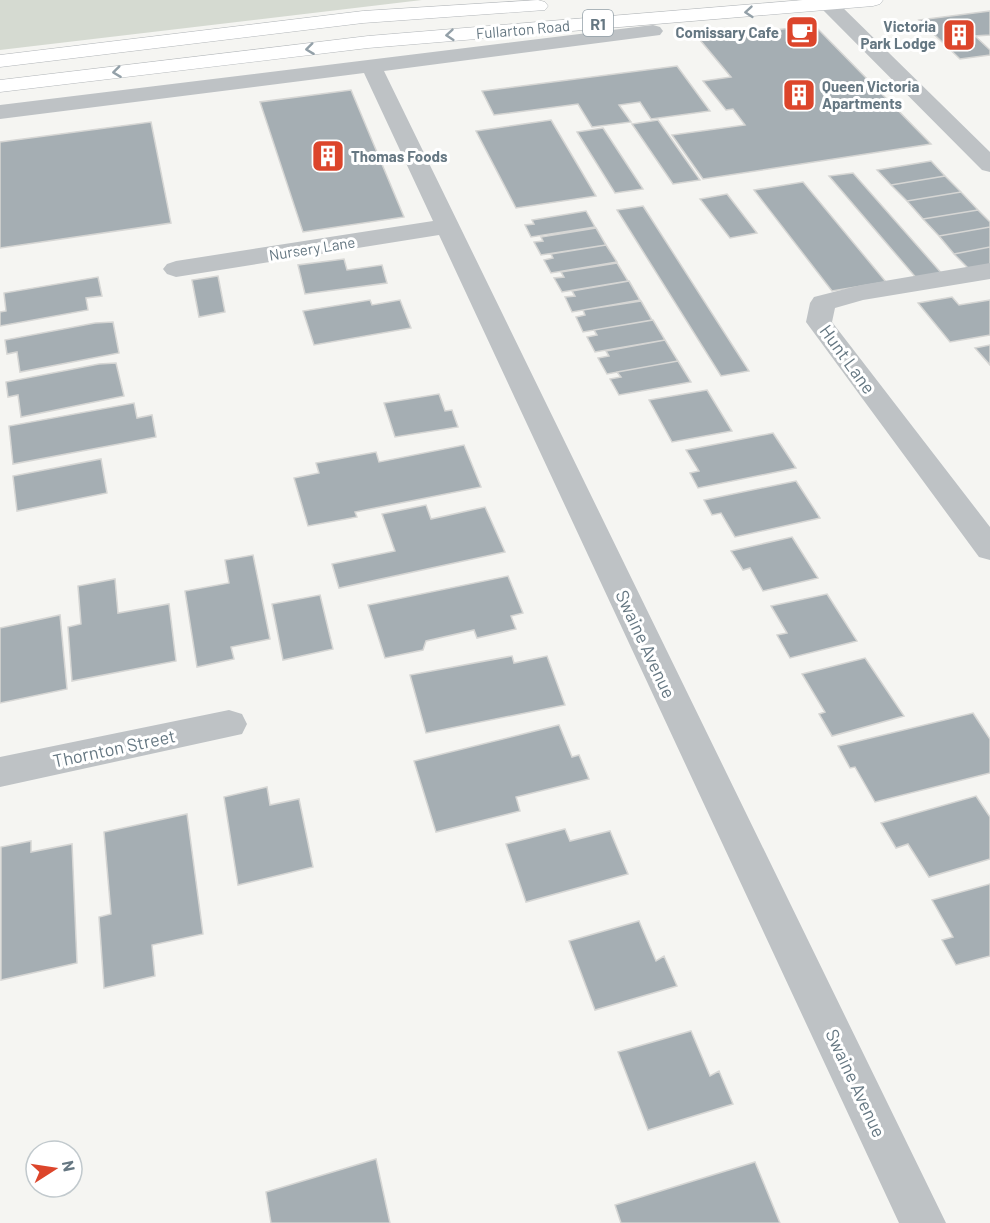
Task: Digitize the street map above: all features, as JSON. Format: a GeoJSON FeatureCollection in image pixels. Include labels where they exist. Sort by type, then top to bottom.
{"type":"FeatureCollection","features":[{"type":"Feature","properties":{"kind":"highway","name":"Fullarton Road"},"geometry":{"type":"LineString","coordinates":[[0,86],[368,42],[873,0]]}},
{"type":"Feature","properties":{"kind":"highway","name":"Fullarton Road"},"geometry":{"type":"LineString","coordinates":[[0,62],[363,17],[562,4]]}},
{"type":"Feature","properties":{"kind":"highway"},"geometry":{"type":"LineString","coordinates":[[202,37],[210,61]]}},
{"type":"Feature","properties":{"kind":"street"},"geometry":{"type":"LineString","coordinates":[[826,3],[980,144],[990,165]]}},
{"type":"Feature","properties":{"kind":"street","name":"Fullarton Road"},"geometry":{"type":"LineString","coordinates":[[0,112],[653,31]]}},
{"type":"Feature","properties":{"kind":"street"},"geometry":{"type":"LineString","coordinates":[[210,61],[215,85]]}},
{"type":"Feature","properties":{"kind":"street","name":"Swaine Avenue"},"geometry":{"type":"LineString","coordinates":[[371,65],[922,1223]]}},
{"type":"Feature","properties":{"kind":"street","name":"Nursery Lane"},"geometry":{"type":"LineString","coordinates":[[176,269],[447,226]]}},
{"type":"Feature","properties":{"kind":"street","name":"Hunt Lane"},"geometry":{"type":"LineString","coordinates":[[990,271],[861,293],[823,303],[819,322],[990,549]]}},
{"type":"Feature","properties":{"kind":"street","name":"Thornton Street"},"geometry":{"type":"LineString","coordinates":[[0,772],[229,724]]}},
{"type":"Feature","properties":{"kind":"shaded area"},"geometry":{"type":"Polygon","coordinates":[[[0,0],[422,0],[0,50],[0,0]]]}},
{"type":"Feature","properties":{"kind":"building","name":"Victoria Park Lodge"},"geometry":{"type":"Polygon","coordinates":[[[990,11],[990,35],[975,36],[990,50],[990,55],[960,59],[919,20],[990,11]]]}},
{"type":"Feature","properties":{"kind":"building","name":"Queen Victoria Apartments"},"geometry":{"type":"Polygon","coordinates":[[[814,25],[931,144],[703,179],[672,135],[745,125],[733,109],[726,110],[703,81],[731,77],[700,40],[814,25]]]}},
{"type":"Feature","properties":{"kind":"building"},"geometry":{"type":"Polygon","coordinates":[[[677,66],[710,111],[651,119],[640,102],[619,105],[631,122],[592,127],[578,104],[494,115],[482,91],[677,66]]]}},
{"type":"Feature","properties":{"kind":"building","name":"Thomas Foods"},"geometry":{"type":"Polygon","coordinates":[[[351,90],[404,217],[303,232],[260,102],[351,90]]]}},
{"type":"Feature","properties":{"kind":"building"},"geometry":{"type":"Polygon","coordinates":[[[551,120],[596,196],[516,208],[476,131],[551,120]]]}},
{"type":"Feature","properties":{"kind":"building"},"geometry":{"type":"Polygon","coordinates":[[[658,120],[700,180],[673,184],[632,124],[658,120]]]}},
{"type":"Feature","properties":{"kind":"building"},"geometry":{"type":"Polygon","coordinates":[[[151,122],[171,223],[0,248],[0,142],[151,122]]]}},
{"type":"Feature","properties":{"kind":"building"},"geometry":{"type":"Polygon","coordinates":[[[603,128],[643,189],[615,193],[577,132],[603,128]]]}},
{"type":"Feature","properties":{"kind":"building"},"geometry":{"type":"Polygon","coordinates":[[[931,161],[945,176],[891,185],[877,170],[931,161]]]}},
{"type":"Feature","properties":{"kind":"building"},"geometry":{"type":"Polygon","coordinates":[[[853,173],[944,276],[918,280],[829,176],[853,173]]]}},
{"type":"Feature","properties":{"kind":"building"},"geometry":{"type":"Polygon","coordinates":[[[945,176],[961,192],[907,201],[891,185],[945,176]]]}},
{"type":"Feature","properties":{"kind":"building"},"geometry":{"type":"Polygon","coordinates":[[[803,182],[886,282],[832,291],[754,190],[803,182]]]}},
{"type":"Feature","properties":{"kind":"building"},"geometry":{"type":"Polygon","coordinates":[[[961,192],[978,210],[923,219],[907,201],[961,192]]]}},
{"type":"Feature","properties":{"kind":"building"},"geometry":{"type":"Polygon","coordinates":[[[727,194],[757,233],[730,238],[700,199],[727,194]]]}},
{"type":"Feature","properties":{"kind":"building"},"geometry":{"type":"Polygon","coordinates":[[[643,206],[749,371],[721,376],[617,210],[643,206]]]}},
{"type":"Feature","properties":{"kind":"building"},"geometry":{"type":"Polygon","coordinates":[[[978,210],[990,222],[990,227],[939,236],[923,219],[978,210]]]}},
{"type":"Feature","properties":{"kind":"building"},"geometry":{"type":"Polygon","coordinates":[[[586,211],[595,227],[531,237],[525,225],[534,224],[532,220],[586,211]]]}},
{"type":"Feature","properties":{"kind":"building"},"geometry":{"type":"Polygon","coordinates":[[[990,227],[990,247],[954,254],[939,236],[990,227]]]}},
{"type":"Feature","properties":{"kind":"building"},"geometry":{"type":"Polygon","coordinates":[[[596,228],[606,245],[541,255],[534,242],[543,241],[541,237],[596,228]]]}},
{"type":"Feature","properties":{"kind":"building"},"geometry":{"type":"Polygon","coordinates":[[[606,245],[617,262],[551,273],[544,260],[553,258],[551,254],[606,245]]]}},
{"type":"Feature","properties":{"kind":"building"},"geometry":{"type":"Polygon","coordinates":[[[990,247],[990,268],[971,271],[954,254],[990,247]]]}},
{"type":"Feature","properties":{"kind":"building"},"geometry":{"type":"Polygon","coordinates":[[[344,259],[347,270],[382,265],[387,283],[305,294],[298,265],[344,259]]]}},
{"type":"Feature","properties":{"kind":"building"},"geometry":{"type":"Polygon","coordinates":[[[617,263],[628,281],[562,292],[554,278],[564,277],[561,272],[617,263]]]}},
{"type":"Feature","properties":{"kind":"building"},"geometry":{"type":"Polygon","coordinates":[[[218,276],[225,312],[199,317],[192,280],[218,276]]]}},
{"type":"Feature","properties":{"kind":"building"},"geometry":{"type":"Polygon","coordinates":[[[98,277],[102,296],[86,298],[88,310],[0,326],[0,312],[6,311],[4,293],[98,277]]]}},
{"type":"Feature","properties":{"kind":"building"},"geometry":{"type":"Polygon","coordinates":[[[629,281],[640,300],[572,312],[565,297],[575,296],[572,291],[629,281]]]}},
{"type":"Feature","properties":{"kind":"building"},"geometry":{"type":"Polygon","coordinates":[[[952,297],[959,305],[990,300],[990,335],[950,342],[918,303],[952,297]]]}},
{"type":"Feature","properties":{"kind":"building"},"geometry":{"type":"Polygon","coordinates":[[[370,300],[372,305],[400,300],[411,328],[314,345],[303,311],[370,300]]]}},
{"type":"Feature","properties":{"kind":"building"},"geometry":{"type":"Polygon","coordinates":[[[641,301],[652,320],[583,332],[576,317],[585,315],[583,310],[641,301]]]}},
{"type":"Feature","properties":{"kind":"building"},"geometry":{"type":"Polygon","coordinates":[[[653,320],[665,340],[595,352],[587,337],[597,335],[594,330],[653,320]]]}},
{"type":"Feature","properties":{"kind":"building"},"geometry":{"type":"Polygon","coordinates":[[[113,322],[119,353],[20,372],[17,352],[7,354],[5,340],[95,323],[113,322]]]}},
{"type":"Feature","properties":{"kind":"building"},"geometry":{"type":"Polygon","coordinates":[[[665,340],[678,361],[607,374],[598,358],[609,356],[606,351],[665,340]]]}},
{"type":"Feature","properties":{"kind":"building"},"geometry":{"type":"Polygon","coordinates":[[[990,345],[990,365],[975,348],[990,345]]]}},
{"type":"Feature","properties":{"kind":"building"},"geometry":{"type":"Polygon","coordinates":[[[678,361],[691,382],[619,395],[610,379],[621,377],[617,372],[678,361]]]}},
{"type":"Feature","properties":{"kind":"building"},"geometry":{"type":"Polygon","coordinates":[[[116,363],[124,396],[21,417],[18,395],[8,397],[6,382],[99,364],[116,363]]]}},
{"type":"Feature","properties":{"kind":"building"},"geometry":{"type":"Polygon","coordinates":[[[707,390],[732,431],[672,442],[649,400],[707,390]]]}},
{"type":"Feature","properties":{"kind":"building"},"geometry":{"type":"Polygon","coordinates":[[[439,394],[445,411],[452,410],[458,427],[395,437],[384,403],[439,394]]]}},
{"type":"Feature","properties":{"kind":"building"},"geometry":{"type":"Polygon","coordinates":[[[134,403],[137,418],[152,415],[156,437],[13,464],[9,426],[134,403]]]}},
{"type":"Feature","properties":{"kind":"building"},"geometry":{"type":"Polygon","coordinates":[[[773,433],[796,468],[698,488],[690,473],[699,471],[686,450],[773,433]]]}},
{"type":"Feature","properties":{"kind":"building"},"geometry":{"type":"Polygon","coordinates":[[[464,445],[481,487],[355,512],[357,517],[308,526],[294,478],[319,473],[316,463],[376,452],[379,462],[464,445]]]}},
{"type":"Feature","properties":{"kind":"building"},"geometry":{"type":"Polygon","coordinates":[[[101,459],[107,493],[17,511],[13,476],[101,459]]]}},
{"type":"Feature","properties":{"kind":"building"},"geometry":{"type":"Polygon","coordinates":[[[796,481],[820,518],[735,537],[721,513],[712,515],[704,500],[796,481]]]}},
{"type":"Feature","properties":{"kind":"building"},"geometry":{"type":"Polygon","coordinates":[[[426,505],[431,519],[485,507],[505,552],[339,588],[332,564],[395,551],[382,514],[426,505]]]}},
{"type":"Feature","properties":{"kind":"building"},"geometry":{"type":"Polygon","coordinates":[[[792,537],[818,578],[763,591],[750,568],[743,570],[731,551],[792,537]]]}},
{"type":"Feature","properties":{"kind":"building"},"geometry":{"type":"Polygon","coordinates":[[[253,555],[270,639],[231,647],[234,659],[197,667],[185,591],[229,583],[225,560],[253,555]]]}},
{"type":"Feature","properties":{"kind":"building"},"geometry":{"type":"Polygon","coordinates":[[[508,576],[523,613],[511,616],[516,629],[477,638],[474,630],[426,641],[423,650],[385,658],[368,605],[508,576]]]}},
{"type":"Feature","properties":{"kind":"building"},"geometry":{"type":"Polygon","coordinates":[[[115,579],[118,613],[169,604],[176,661],[72,681],[68,627],[81,624],[78,586],[115,579]]]}},
{"type":"Feature","properties":{"kind":"building"},"geometry":{"type":"Polygon","coordinates":[[[827,594],[857,641],[790,658],[777,635],[787,633],[771,606],[827,594]]]}},
{"type":"Feature","properties":{"kind":"building"},"geometry":{"type":"Polygon","coordinates":[[[320,595],[333,649],[283,660],[272,604],[320,595]]]}},
{"type":"Feature","properties":{"kind":"building"},"geometry":{"type":"Polygon","coordinates":[[[60,615],[67,689],[0,703],[0,628],[60,615]]]}},
{"type":"Feature","properties":{"kind":"building"},"geometry":{"type":"Polygon","coordinates":[[[512,656],[514,663],[547,656],[565,705],[426,733],[410,675],[512,656]]]}},
{"type":"Feature","properties":{"kind":"building"},"geometry":{"type":"Polygon","coordinates":[[[865,658],[904,716],[832,736],[819,714],[825,712],[802,674],[865,658]]]}},
{"type":"Feature","properties":{"kind":"building"},"geometry":{"type":"Polygon","coordinates":[[[973,713],[990,739],[990,773],[875,802],[855,767],[850,768],[838,746],[973,713]]]}},
{"type":"Feature","properties":{"kind":"building"},"geometry":{"type":"Polygon","coordinates":[[[559,725],[572,757],[579,755],[589,779],[516,797],[520,811],[436,832],[414,761],[559,725]]]}},
{"type":"Feature","properties":{"kind":"building"},"geometry":{"type":"Polygon","coordinates":[[[267,787],[270,805],[299,799],[313,867],[238,885],[224,797],[267,787]]]}},
{"type":"Feature","properties":{"kind":"building"},"geometry":{"type":"Polygon","coordinates":[[[976,796],[990,817],[990,859],[929,877],[908,844],[896,848],[881,823],[976,796]]]}},
{"type":"Feature","properties":{"kind":"building"},"geometry":{"type":"Polygon","coordinates":[[[187,814],[203,934],[152,945],[155,976],[104,988],[99,917],[111,914],[104,832],[187,814]]]}},
{"type":"Feature","properties":{"kind":"building"},"geometry":{"type":"Polygon","coordinates":[[[565,829],[570,841],[610,831],[628,874],[526,902],[506,844],[565,829]]]}},
{"type":"Feature","properties":{"kind":"building"},"geometry":{"type":"Polygon","coordinates":[[[31,841],[31,852],[72,844],[77,963],[1,980],[1,847],[31,841]]]}},
{"type":"Feature","properties":{"kind":"building"},"geometry":{"type":"Polygon","coordinates":[[[990,884],[990,956],[956,965],[942,940],[953,937],[932,900],[990,884]]]}},
{"type":"Feature","properties":{"kind":"building"},"geometry":{"type":"Polygon","coordinates":[[[639,921],[656,961],[664,956],[677,986],[595,1010],[569,941],[639,921]]]}},
{"type":"Feature","properties":{"kind":"building"},"geometry":{"type":"Polygon","coordinates":[[[691,1031],[710,1076],[719,1071],[733,1104],[648,1130],[618,1052],[691,1031]]]}},
{"type":"Feature","properties":{"kind":"building"},"geometry":{"type":"Polygon","coordinates":[[[376,1159],[390,1223],[271,1223],[266,1192],[376,1159]]]}},
{"type":"Feature","properties":{"kind":"building"},"geometry":{"type":"Polygon","coordinates":[[[755,1162],[780,1223],[621,1223],[615,1205],[755,1162]]]}},
{"type":"Feature","properties":{"kind":"place","name":"Comissary Cafe"},"geometry":{"type":"Point","coordinates":[802,32]}},
{"type":"Feature","properties":{"kind":"place","name":"Victoria Park Lodge"},"geometry":{"type":"Point","coordinates":[959,35]}},
{"type":"Feature","properties":{"kind":"place","name":"Queen Victoria Apartments"},"geometry":{"type":"Point","coordinates":[799,95]}},
{"type":"Feature","properties":{"kind":"place","name":"Thomas Foods"},"geometry":{"type":"Point","coordinates":[328,156]}}]}
